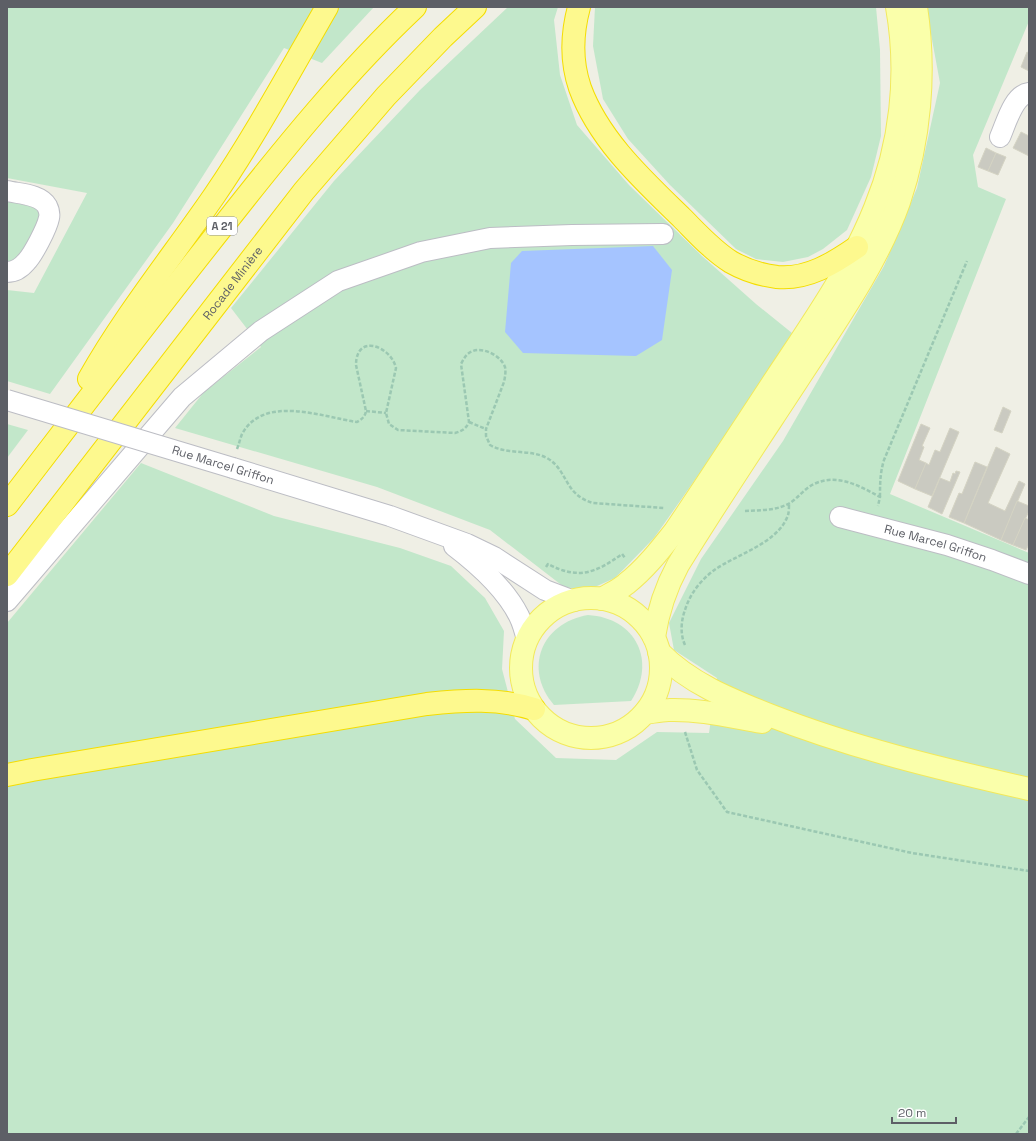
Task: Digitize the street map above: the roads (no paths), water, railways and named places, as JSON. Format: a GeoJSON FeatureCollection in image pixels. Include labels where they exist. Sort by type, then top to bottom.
{"type":"FeatureCollection","features":[{"type":"Feature","properties":{"kind":"highway"},"geometry":{"type":"LineString","coordinates":[[44,458],[107,350],[245,148],[327,7]]}},
{"type":"Feature","properties":{"kind":"highway","name":"A 21"},"geometry":{"type":"LineString","coordinates":[[7,505],[202,252],[306,122],[364,58],[415,7]]}},
{"type":"Feature","properties":{"kind":"highway","name":"Rocade Minière"},"geometry":{"type":"LineString","coordinates":[[7,575],[304,191],[386,96],[443,37],[475,7]]}},
{"type":"Feature","properties":{"kind":"highway"},"geometry":{"type":"LineString","coordinates":[[579,7],[574,25],[575,65],[580,86],[591,113],[611,142],[631,165],[656,192],[720,255],[742,268],[777,277],[791,277],[822,269],[858,247]]}},
{"type":"Feature","properties":{"kind":"highway"},"geometry":{"type":"LineString","coordinates":[[7,775],[47,767],[427,704],[491,701],[510,702],[534,709]]}},
{"type":"Feature","properties":{"kind":"main road"},"geometry":{"type":"LineString","coordinates":[[602,599],[626,584],[638,574],[675,531],[826,302],[858,247],[881,194],[897,134],[900,113],[902,70],[901,34],[897,7]]}},
{"type":"Feature","properties":{"kind":"main road"},"geometry":{"type":"LineString","coordinates":[[916,7],[921,52],[918,117],[909,166],[898,203],[882,241],[848,301],[678,565],[670,580],[660,606],[656,644],[661,670],[655,697],[645,713],[631,725],[615,734],[588,738],[570,735],[554,728],[543,719],[534,709],[526,693],[522,676],[522,657],[527,640],[536,624],[557,607],[574,600],[602,599],[628,609],[643,621],[656,644],[670,664],[693,680],[735,702],[809,731],[933,767],[1029,789]]}},
{"type":"Feature","properties":{"kind":"main road"},"geometry":{"type":"LineString","coordinates":[[645,713],[669,710],[706,712],[809,731]]}},
{"type":"Feature","properties":{"kind":"street"},"geometry":{"type":"LineString","coordinates":[[1000,138],[1015,103],[1025,94],[1029,93]]}},
{"type":"Feature","properties":{"kind":"street"},"geometry":{"type":"LineString","coordinates":[[7,191],[34,196],[39,199],[47,206],[50,217],[26,262],[16,270],[7,272]]}},
{"type":"Feature","properties":{"kind":"street"},"geometry":{"type":"LineString","coordinates":[[7,601],[182,397],[261,331],[338,282],[422,252],[490,238],[663,234]]}},
{"type":"Feature","properties":{"kind":"street","name":"Rue Marcel Griffon"},"geometry":{"type":"LineString","coordinates":[[7,400],[238,460],[481,551],[494,557],[545,590],[574,600]]}},
{"type":"Feature","properties":{"kind":"street","name":"Rue Marcel Griffon"},"geometry":{"type":"LineString","coordinates":[[840,517],[965,551],[1029,574]]}},
{"type":"Feature","properties":{"kind":"street","name":"Rue Marcel Griffon"},"geometry":{"type":"LineString","coordinates":[[438,534],[465,554],[498,587],[519,617],[527,640]]}},
{"type":"Feature","properties":{"kind":"water"},"geometry":{"type":"Polygon","coordinates":[[[653,246],[672,270],[662,340],[636,356],[523,353],[505,332],[511,263],[522,251],[653,246]]]}}]}
